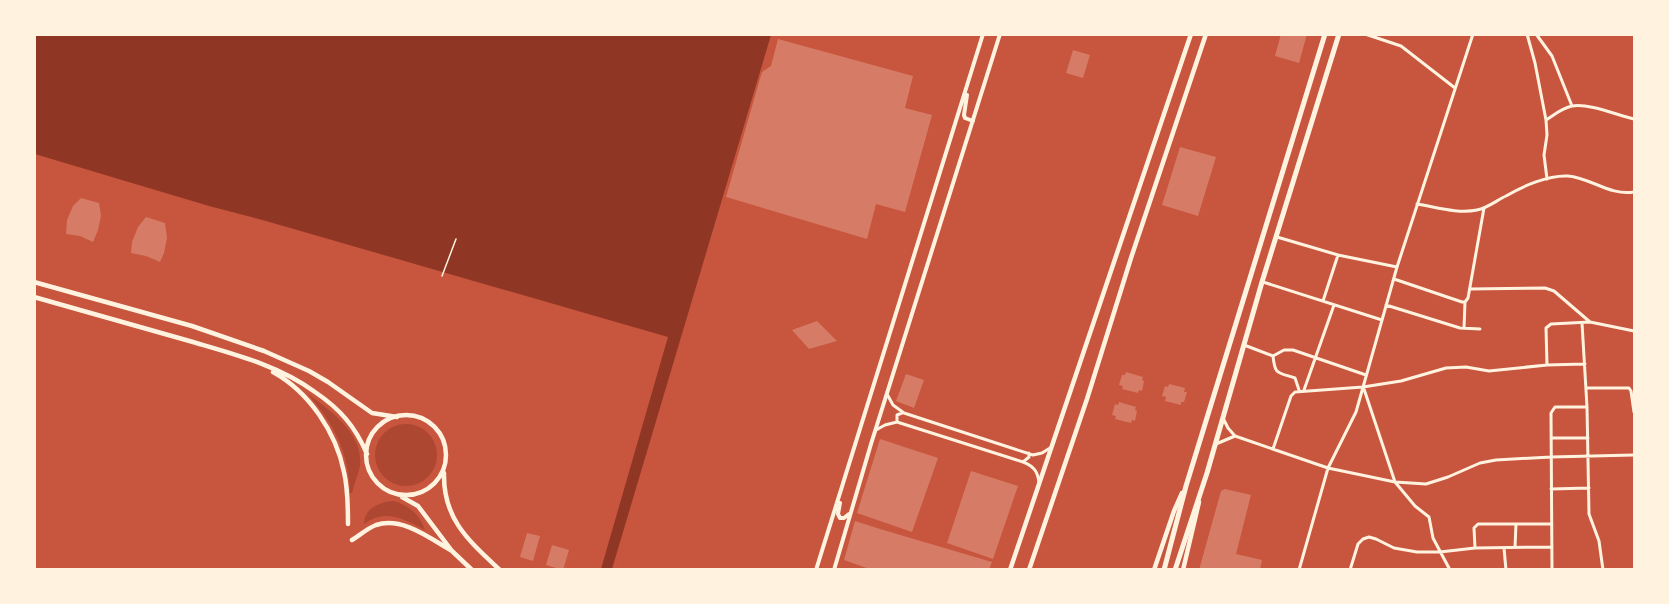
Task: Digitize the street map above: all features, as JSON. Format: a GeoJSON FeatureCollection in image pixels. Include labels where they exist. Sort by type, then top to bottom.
{"type":"FeatureCollection","features":[{"type":"Feature","properties":{"kind":"highway"},"geometry":{"type":"LineString","coordinates":[[1164,570],[1186,486],[1325,34]]}},
{"type":"Feature","properties":{"kind":"highway"},"geometry":{"type":"LineString","coordinates":[[1175,570],[1190,520],[1202,491],[1275,236],[1339,34]]}},
{"type":"Feature","properties":{"kind":"main road"},"geometry":{"type":"LineString","coordinates":[[1010,570],[1191,34]]}},
{"type":"Feature","properties":{"kind":"main road"},"geometry":{"type":"LineString","coordinates":[[1029,570],[1206,34]]}},
{"type":"Feature","properties":{"kind":"main road"},"geometry":{"type":"LineString","coordinates":[[34,282],[192,326],[264,351],[309,371],[372,413],[397,417],[418,417],[430,423],[440,433],[445,445],[447,458],[444,487],[453,519],[478,549],[500,570]]}},
{"type":"Feature","properties":{"kind":"main road"},"geometry":{"type":"LineString","coordinates":[[34,297],[258,363],[298,381],[333,405],[348,419],[359,435],[370,472],[375,480],[382,487],[418,506],[452,551],[472,570]]}},
{"type":"Feature","properties":{"kind":"main road"},"geometry":{"type":"LineString","coordinates":[[258,363],[279,375],[297,390],[314,408],[327,428],[338,450],[344,473],[348,524]]}},
{"type":"Feature","properties":{"kind":"main road"},"geometry":{"type":"LineString","coordinates":[[366,454],[375,430],[385,422],[397,417]]}},
{"type":"Feature","properties":{"kind":"main road"},"geometry":{"type":"LineString","coordinates":[[397,494],[416,494],[428,489],[444,470]]}},
{"type":"Feature","properties":{"kind":"main road"},"geometry":{"type":"LineString","coordinates":[[1154,570],[1174,511],[1186,486]]}},
{"type":"Feature","properties":{"kind":"main road"},"geometry":{"type":"LineString","coordinates":[[1183,570],[1202,491]]}},
{"type":"Feature","properties":{"kind":"main road"},"geometry":{"type":"LineString","coordinates":[[352,540],[375,525],[400,524],[452,551]]}},
{"type":"Feature","properties":{"kind":"street"},"geometry":{"type":"LineString","coordinates":[[816,570],[983,34]]}},
{"type":"Feature","properties":{"kind":"street"},"geometry":{"type":"LineString","coordinates":[[834,570],[1000,34]]}},
{"type":"Feature","properties":{"kind":"street"},"geometry":{"type":"LineString","coordinates":[[1365,34],[1401,46],[1455,88]]}},
{"type":"Feature","properties":{"kind":"street"},"geometry":{"type":"LineString","coordinates":[[1299,570],[1328,468],[1356,412],[1397,267],[1473,34]]}},
{"type":"Feature","properties":{"kind":"street"},"geometry":{"type":"LineString","coordinates":[[1527,34],[1546,120],[1547,135],[1544,155],[1547,179]]}},
{"type":"Feature","properties":{"kind":"street"},"geometry":{"type":"LineString","coordinates":[[1536,34],[1552,56],[1572,106]]}},
{"type":"Feature","properties":{"kind":"street"},"geometry":{"type":"LineString","coordinates":[[970,76],[964,115],[965,118],[973,121]]}},
{"type":"Feature","properties":{"kind":"street"},"geometry":{"type":"LineString","coordinates":[[1546,120],[1572,106],[1581,105],[1635,119]]}},
{"type":"Feature","properties":{"kind":"street"},"geometry":{"type":"LineString","coordinates":[[1417,204],[1464,211],[1484,208],[1509,194],[1547,179],[1568,176],[1580,178],[1607,189],[1635,192]]}},
{"type":"Feature","properties":{"kind":"street"},"geometry":{"type":"LineString","coordinates":[[1464,328],[1465,302],[1470,289],[1484,208]]}},
{"type":"Feature","properties":{"kind":"street"},"geometry":{"type":"LineString","coordinates":[[1275,236],[1338,255],[1397,267]]}},
{"type":"Feature","properties":{"kind":"street"},"geometry":{"type":"LineString","coordinates":[[1323,301],[1338,255]]}},
{"type":"Feature","properties":{"kind":"street"},"geometry":{"type":"LineString","coordinates":[[1394,279],[1465,302]]}},
{"type":"Feature","properties":{"kind":"street"},"geometry":{"type":"LineString","coordinates":[[1262,282],[1382,320]]}},
{"type":"Feature","properties":{"kind":"street"},"geometry":{"type":"LineString","coordinates":[[1470,289],[1545,288],[1554,291],[1590,322]]}},
{"type":"Feature","properties":{"kind":"street"},"geometry":{"type":"LineString","coordinates":[[1304,390],[1334,304]]}},
{"type":"Feature","properties":{"kind":"street"},"geometry":{"type":"LineString","coordinates":[[1386,305],[1460,328],[1480,329]]}},
{"type":"Feature","properties":{"kind":"street"},"geometry":{"type":"LineString","coordinates":[[1547,365],[1546,328],[1548,326],[1590,322],[1635,331]]}},
{"type":"Feature","properties":{"kind":"street"},"geometry":{"type":"LineString","coordinates":[[1581,323],[1587,407],[1589,514],[1599,541],[1603,570]]}},
{"type":"Feature","properties":{"kind":"street"},"geometry":{"type":"LineString","coordinates":[[1244,345],[1273,356],[1284,350],[1293,350],[1366,375]]}},
{"type":"Feature","properties":{"kind":"street"},"geometry":{"type":"LineString","coordinates":[[1273,356],[1276,371],[1295,378],[1299,391]]}},
{"type":"Feature","properties":{"kind":"street"},"geometry":{"type":"LineString","coordinates":[[1273,449],[1291,396],[1299,391],[1363,387],[1401,381],[1446,369],[1466,367],[1488,371],[1585,364]]}},
{"type":"Feature","properties":{"kind":"street"},"geometry":{"type":"LineString","coordinates":[[1363,387],[1395,482],[1415,506],[1429,517],[1433,538],[1449,568]]}},
{"type":"Feature","properties":{"kind":"street"},"geometry":{"type":"LineString","coordinates":[[1586,388],[1629,388],[1635,412]]}},
{"type":"Feature","properties":{"kind":"street"},"geometry":{"type":"LineString","coordinates":[[887,394],[893,405],[904,413],[1033,454],[1042,453],[1052,447]]}},
{"type":"Feature","properties":{"kind":"street"},"geometry":{"type":"LineString","coordinates":[[1552,570],[1551,413],[1553,408],[1587,407]]}},
{"type":"Feature","properties":{"kind":"street"},"geometry":{"type":"LineString","coordinates":[[897,422],[897,416],[904,413]]}},
{"type":"Feature","properties":{"kind":"street"},"geometry":{"type":"LineString","coordinates":[[1223,418],[1235,436],[1328,468],[1395,482],[1426,484],[1480,463],[1496,460],[1635,455]]}},
{"type":"Feature","properties":{"kind":"street"},"geometry":{"type":"LineString","coordinates":[[876,430],[897,422],[1023,462],[1038,474],[1039,486]]}},
{"type":"Feature","properties":{"kind":"street"},"geometry":{"type":"LineString","coordinates":[[1216,444],[1235,436]]}},
{"type":"Feature","properties":{"kind":"street"},"geometry":{"type":"LineString","coordinates":[[1551,438],[1588,438]]}},
{"type":"Feature","properties":{"kind":"street"},"geometry":{"type":"LineString","coordinates":[[1023,462],[1029,457],[1029,453]]}},
{"type":"Feature","properties":{"kind":"street"},"geometry":{"type":"LineString","coordinates":[[844,482],[838,509],[840,518],[844,518],[851,511]]}},
{"type":"Feature","properties":{"kind":"street"},"geometry":{"type":"LineString","coordinates":[[1551,489],[1589,488]]}},
{"type":"Feature","properties":{"kind":"street"},"geometry":{"type":"LineString","coordinates":[[1515,547],[1516,524]]}},
{"type":"Feature","properties":{"kind":"street"},"geometry":{"type":"LineString","coordinates":[[1475,548],[1474,528],[1476,525],[1552,524]]}},
{"type":"Feature","properties":{"kind":"street"},"geometry":{"type":"LineString","coordinates":[[1350,570],[1358,544],[1366,538],[1373,538],[1394,548],[1440,552],[1475,548],[1552,546]]}},
{"type":"Feature","properties":{"kind":"street"},"geometry":{"type":"LineString","coordinates":[[1504,548],[1506,570]]}},
{"type":"Feature","properties":{"kind":"path"},"geometry":{"type":"LineString","coordinates":[[442,276],[456,239]]}},
{"type":"Feature","properties":{"kind":"shaded area"},"geometry":{"type":"Polygon","coordinates":[[[34,35],[771,35],[612,569],[601,569],[668,337],[35,154],[34,35]]]}},
{"type":"Feature","properties":{"kind":"shaded area"},"geometry":{"type":"Polygon","coordinates":[[[308,394],[344,424],[357,443],[360,466],[352,493],[350,493],[346,464],[338,439],[326,417],[308,394]]]}},
{"type":"Feature","properties":{"kind":"shaded area"},"geometry":{"type":"Polygon","coordinates":[[[400,424],[412,424],[428,433],[435,443],[437,455],[435,467],[428,477],[412,486],[400,486],[389,481],[380,472],[375,461],[375,449],[380,438],[389,429],[400,424]]]}},
{"type":"Feature","properties":{"kind":"shaded area"},"geometry":{"type":"Polygon","coordinates":[[[394,501],[413,511],[425,530],[402,519],[387,516],[372,519],[364,524],[370,510],[383,503],[394,501]]]}},
{"type":"Feature","properties":{"kind":"building"},"geometry":{"type":"Polygon","coordinates":[[[1281,34],[1307,34],[1299,63],[1275,56],[1281,34]]]}},
{"type":"Feature","properties":{"kind":"building"},"geometry":{"type":"Polygon","coordinates":[[[778,39],[913,76],[905,108],[932,115],[905,212],[876,204],[867,239],[726,197],[762,72],[771,66],[778,39]]]}},
{"type":"Feature","properties":{"kind":"building"},"geometry":{"type":"Polygon","coordinates":[[[1073,50],[1090,55],[1083,78],[1066,73],[1073,50]]]}},
{"type":"Feature","properties":{"kind":"building"},"geometry":{"type":"Polygon","coordinates":[[[1180,147],[1216,157],[1198,216],[1162,205],[1180,147]]]}},
{"type":"Feature","properties":{"kind":"building"},"geometry":{"type":"Polygon","coordinates":[[[81,198],[99,203],[101,216],[93,242],[80,236],[66,234],[67,220],[73,206],[81,198]]]}},
{"type":"Feature","properties":{"kind":"building"},"geometry":{"type":"Polygon","coordinates":[[[146,217],[165,223],[167,238],[160,262],[131,253],[132,242],[138,227],[146,217]]]}},
{"type":"Feature","properties":{"kind":"building"},"geometry":{"type":"Polygon","coordinates":[[[817,321],[837,341],[809,349],[792,330],[817,321]]]}},
{"type":"Feature","properties":{"kind":"building"},"geometry":{"type":"Polygon","coordinates":[[[1126,372],[1143,377],[1142,391],[1139,390],[1138,393],[1122,389],[1123,386],[1119,385],[1122,375],[1126,372]]]}},
{"type":"Feature","properties":{"kind":"building"},"geometry":{"type":"Polygon","coordinates":[[[906,374],[924,380],[914,408],[896,401],[906,374]]]}},
{"type":"Feature","properties":{"kind":"building"},"geometry":{"type":"Polygon","coordinates":[[[1169,384],[1185,388],[1184,392],[1187,392],[1181,405],[1165,401],[1166,397],[1162,396],[1165,386],[1168,387],[1169,384]]]}},
{"type":"Feature","properties":{"kind":"building"},"geometry":{"type":"Polygon","coordinates":[[[1119,402],[1136,407],[1135,421],[1132,420],[1131,423],[1115,419],[1116,416],[1112,415],[1115,404],[1118,405],[1119,402]]]}},
{"type":"Feature","properties":{"kind":"building"},"geometry":{"type":"Polygon","coordinates":[[[880,439],[938,458],[912,532],[857,513],[880,439]]]}},
{"type":"Feature","properties":{"kind":"building"},"geometry":{"type":"Polygon","coordinates":[[[971,471],[1018,486],[993,559],[947,543],[971,471]]]}},
{"type":"Feature","properties":{"kind":"building"},"geometry":{"type":"Polygon","coordinates":[[[1225,489],[1251,495],[1236,554],[1262,560],[1260,570],[1199,570],[1221,491],[1225,489]]]}},
{"type":"Feature","properties":{"kind":"building"},"geometry":{"type":"Polygon","coordinates":[[[855,521],[992,562],[989,570],[872,570],[844,560],[855,521]]]}},
{"type":"Feature","properties":{"kind":"building"},"geometry":{"type":"Polygon","coordinates":[[[527,533],[540,536],[533,561],[520,557],[527,533]]]}},
{"type":"Feature","properties":{"kind":"building"},"geometry":{"type":"Polygon","coordinates":[[[552,545],[569,550],[563,570],[546,565],[552,545]]]}}]}
